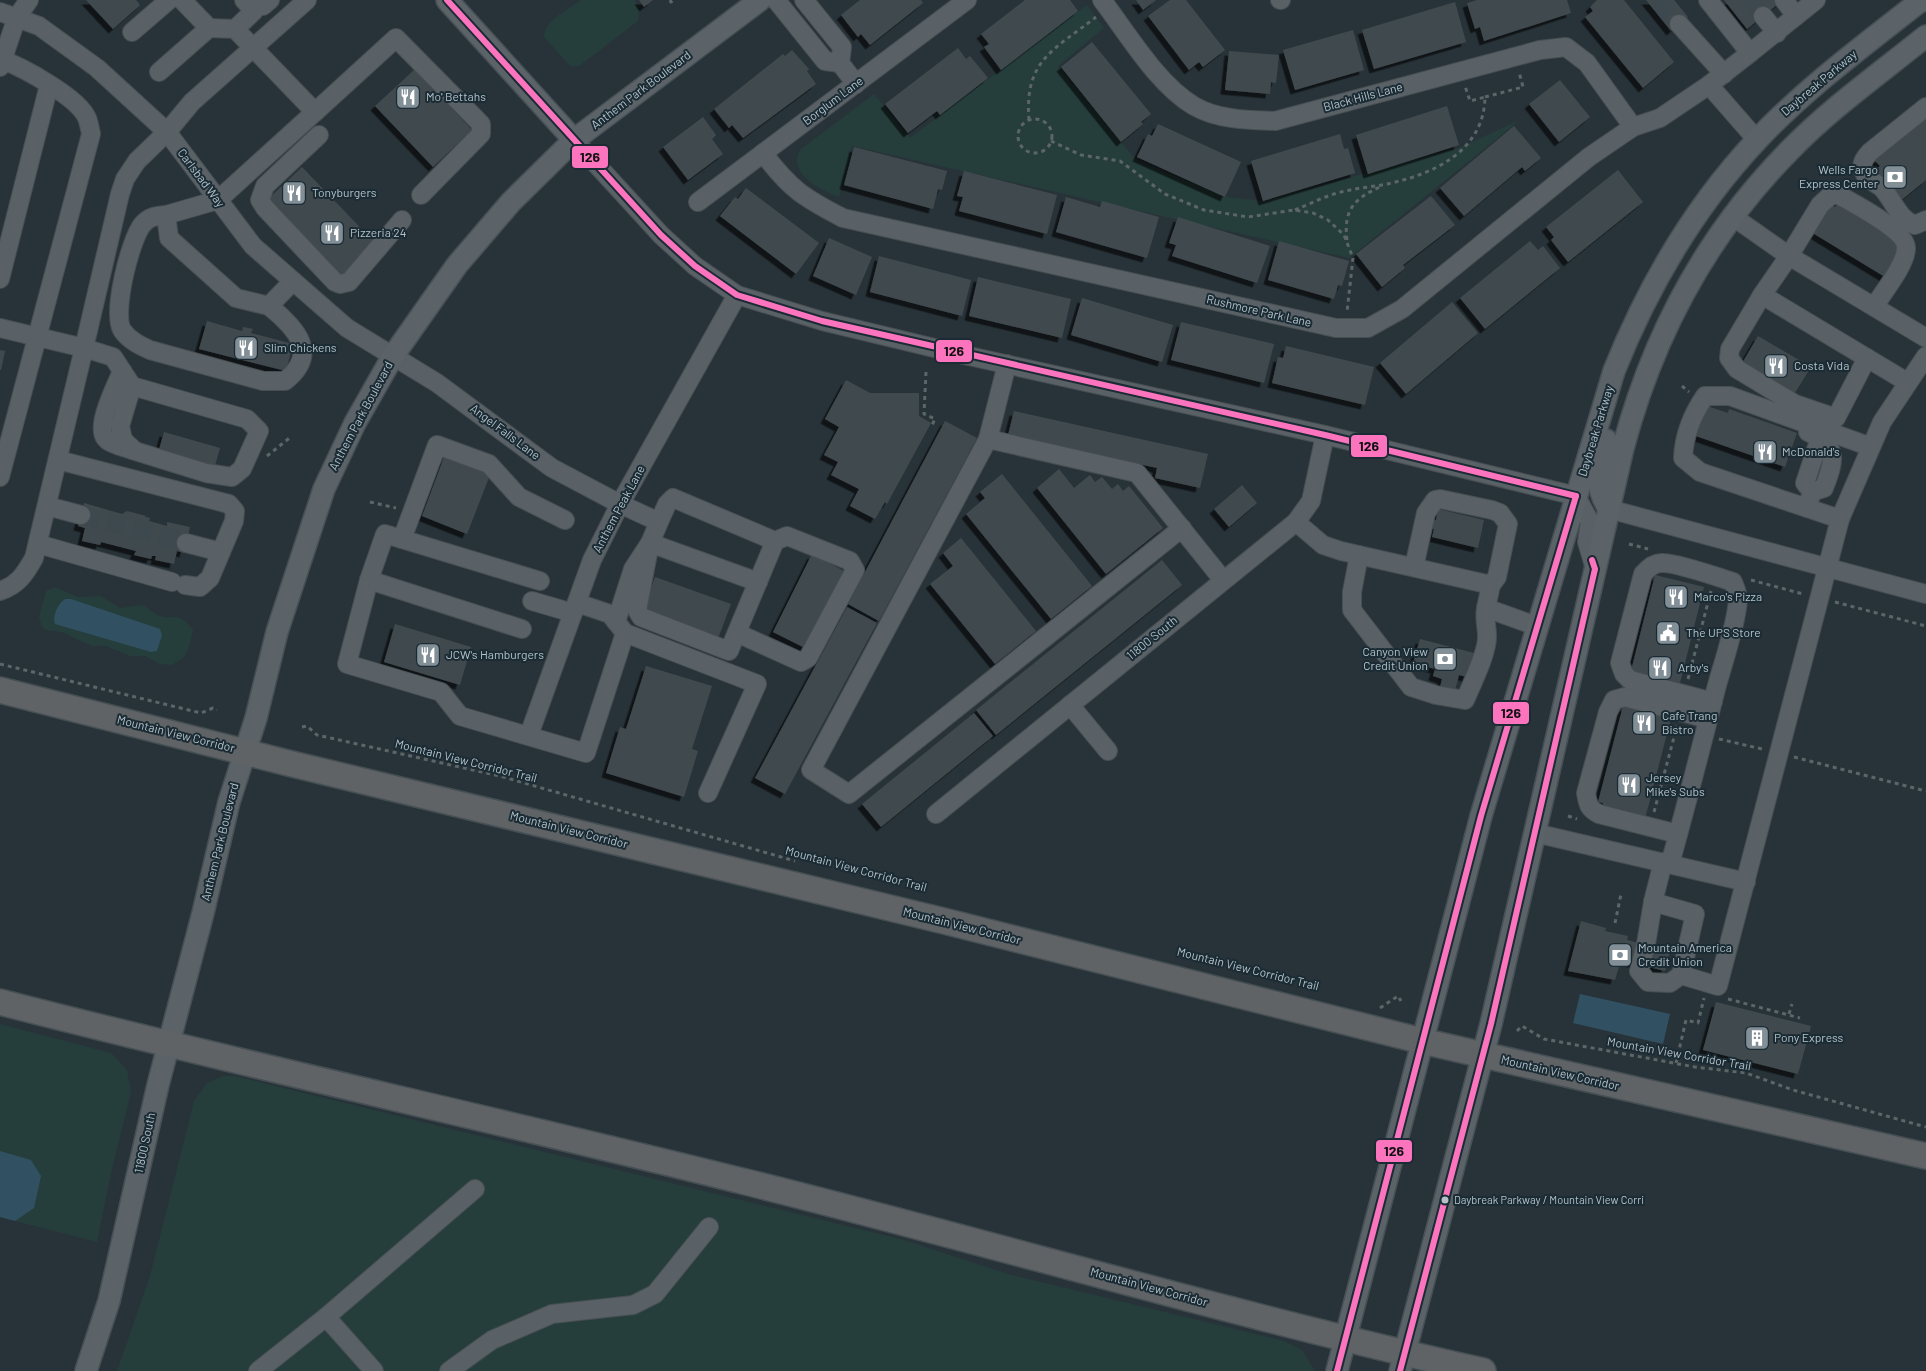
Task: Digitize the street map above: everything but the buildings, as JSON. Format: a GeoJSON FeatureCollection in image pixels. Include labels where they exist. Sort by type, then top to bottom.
{"type":"FeatureCollection","features":[{"type":"Feature","properties":{"kind":"highway","name":"Mountain View Corridor"},"geometry":{"type":"LineString","coordinates":[[0,690],[1422,1041],[1926,1156]]}},
{"type":"Feature","properties":{"kind":"highway","name":"Mountain View Corridor"},"geometry":{"type":"LineString","coordinates":[[0,1002],[168,1046],[747,1182],[1346,1337],[1402,1361],[1483,1371]]}},
{"type":"Feature","properties":{"kind":"main road"},"geometry":{"type":"LineString","coordinates":[[447,0],[574,140]]}},
{"type":"Feature","properties":{"kind":"main road","name":"Anthem Park Boulevard"},"geometry":{"type":"LineString","coordinates":[[202,914],[228,802],[246,751],[277,632],[324,489],[355,423],[393,356],[457,265],[511,202],[574,140],[760,0]]}},
{"type":"Feature","properties":{"kind":"main road","name":"Daybreak Parkway"},"geometry":{"type":"LineString","coordinates":[[1337,1371],[1481,816],[1536,626],[1614,371],[1638,313],[1672,250],[1713,191],[1757,140],[1830,72],[1919,2],[1925,0]]}},
{"type":"Feature","properties":{"kind":"main road"},"geometry":{"type":"LineString","coordinates":[[1402,1361],[1483,1055],[1627,432],[1646,371],[1686,287],[1732,216],[1769,172],[1813,128],[1926,36]]}},
{"type":"Feature","properties":{"kind":"main road"},"geometry":{"type":"LineString","coordinates":[[1609,509],[1599,494],[1598,483],[1605,443],[1621,392],[1614,371]]}},
{"type":"Feature","properties":{"kind":"main road","name":"11800 South"},"geometry":{"type":"LineString","coordinates":[[86,1371],[109,1301],[168,1046],[202,914]]}},
{"type":"Feature","properties":{"kind":"street"},"geometry":{"type":"LineString","coordinates":[[0,477],[39,337],[91,134],[87,117],[75,103],[23,68],[1,62],[17,17],[29,0]]}},
{"type":"Feature","properties":{"kind":"street"},"geometry":{"type":"LineString","coordinates":[[132,32],[169,0]]}},
{"type":"Feature","properties":{"kind":"street"},"geometry":{"type":"LineString","coordinates":[[182,0],[209,28]]}},
{"type":"Feature","properties":{"kind":"street"},"geometry":{"type":"LineString","coordinates":[[0,591],[13,587],[24,575],[38,544],[122,187],[137,161],[167,132],[192,102],[307,0]]}},
{"type":"Feature","properties":{"kind":"street"},"geometry":{"type":"LineString","coordinates":[[776,0],[825,60],[840,63],[856,84]]}},
{"type":"Feature","properties":{"kind":"street"},"geometry":{"type":"LineString","coordinates":[[804,0],[842,47],[840,63]]}},
{"type":"Feature","properties":{"kind":"street","name":"Borglum Lane"},"geometry":{"type":"LineString","coordinates":[[698,202],[967,0]]}},
{"type":"Feature","properties":{"kind":"street"},"geometry":{"type":"LineString","coordinates":[[1708,0],[1750,53]]}},
{"type":"Feature","properties":{"kind":"street"},"geometry":{"type":"LineString","coordinates":[[1784,0],[1796,16]]}},
{"type":"Feature","properties":{"kind":"street","name":"Rushmore Park Lane"},"geometry":{"type":"LineString","coordinates":[[763,153],[782,178],[807,200],[843,218],[1326,326],[1368,328],[1402,309],[1589,156],[1633,127],[1660,118],[1709,85],[1777,33],[1816,0]]}},
{"type":"Feature","properties":{"kind":"street"},"geometry":{"type":"LineString","coordinates":[[235,29],[254,11],[255,3]]}},
{"type":"Feature","properties":{"kind":"street","name":"Black Hills Lane"},"geometry":{"type":"LineString","coordinates":[[1105,4],[1167,85],[1194,107],[1233,119],[1275,121],[1540,50],[1566,47],[1587,63],[1633,127]]}},
{"type":"Feature","properties":{"kind":"street","name":"Carlsbad Way"},"geometry":{"type":"LineString","coordinates":[[0,12],[39,26],[97,68],[167,132],[253,246],[346,328],[393,356]]}},
{"type":"Feature","properties":{"kind":"street"},"geometry":{"type":"LineString","coordinates":[[1763,16],[1777,33]]}},
{"type":"Feature","properties":{"kind":"street"},"geometry":{"type":"LineString","coordinates":[[1679,24],[1724,74]]}},
{"type":"Feature","properties":{"kind":"street"},"geometry":{"type":"LineString","coordinates":[[159,72],[209,28],[235,29],[315,112]]}},
{"type":"Feature","properties":{"kind":"street"},"geometry":{"type":"LineString","coordinates":[[166,215],[169,238],[188,257],[236,298],[269,306],[288,322],[300,338],[302,360],[297,372],[285,381],[263,381],[150,350],[134,343],[121,328],[118,308],[134,239],[143,224],[151,217],[166,215],[218,200],[396,38],[481,124],[481,134],[421,195]]}},
{"type":"Feature","properties":{"kind":"street"},"geometry":{"type":"LineString","coordinates":[[0,279],[49,85]]}},
{"type":"Feature","properties":{"kind":"street"},"geometry":{"type":"LineString","coordinates":[[1709,85],[1757,140]]}},
{"type":"Feature","properties":{"kind":"street"},"geometry":{"type":"LineString","coordinates":[[1926,106],[1870,152],[1863,160],[1863,169],[1867,177],[1882,188],[1901,217],[1915,225],[1926,220]]}},
{"type":"Feature","properties":{"kind":"street"},"geometry":{"type":"LineString","coordinates":[[319,135],[265,186],[260,200],[265,208],[335,282],[340,284],[348,282],[402,220]]}},
{"type":"Feature","properties":{"kind":"street"},"geometry":{"type":"LineString","coordinates":[[574,140],[661,235],[695,266],[737,295],[822,321],[1388,450],[1576,496],[1590,522],[1587,542],[1595,569]]}},
{"type":"Feature","properties":{"kind":"street"},"geometry":{"type":"LineString","coordinates":[[1867,358],[1836,418],[1795,404],[1732,364],[1729,358],[1730,348],[1762,295],[1789,256],[1820,205],[1830,195],[1839,195],[1888,225],[1904,238],[1906,248],[1904,259],[1874,307]]}},
{"type":"Feature","properties":{"kind":"street"},"geometry":{"type":"LineString","coordinates":[[1732,216],[1789,256],[1926,338]]}},
{"type":"Feature","properties":{"kind":"street"},"geometry":{"type":"LineString","coordinates":[[269,306],[293,281]]}},
{"type":"Feature","properties":{"kind":"street","name":"Anthem Peak Lane"},"geometry":{"type":"LineString","coordinates":[[529,735],[592,560],[620,504],[737,295]]}},
{"type":"Feature","properties":{"kind":"street"},"geometry":{"type":"LineString","coordinates":[[1762,295],[1907,382]]}},
{"type":"Feature","properties":{"kind":"street"},"geometry":{"type":"LineString","coordinates":[[0,328],[84,348],[113,357],[122,370],[132,386],[247,419],[259,431],[242,469],[232,478],[206,473],[135,451],[107,440],[102,433],[103,416],[122,370]]}},
{"type":"Feature","properties":{"kind":"street","name":"Angel Falls Lane"},"geometry":{"type":"LineString","coordinates":[[393,356],[437,383],[552,468],[620,504],[659,522]]}},
{"type":"Feature","properties":{"kind":"street"},"geometry":{"type":"LineString","coordinates":[[1681,974],[1718,986],[1840,519],[1882,422],[1926,356]]}},
{"type":"Feature","properties":{"kind":"street"},"geometry":{"type":"LineString","coordinates":[[1007,364],[988,439],[811,770],[849,794],[1182,528]]}},
{"type":"Feature","properties":{"kind":"street"},"geometry":{"type":"LineString","coordinates":[[132,386],[120,426],[123,440],[135,451]]}},
{"type":"Feature","properties":{"kind":"street"},"geometry":{"type":"LineString","coordinates":[[1840,519],[1810,500],[1700,472],[1683,458],[1684,440],[1696,408],[1705,396],[1730,396],[1871,446]]}},
{"type":"Feature","properties":{"kind":"street"},"geometry":{"type":"LineString","coordinates":[[1720,396],[1729,404],[1798,428],[1820,438],[1831,450],[1834,463],[1824,488],[1810,500]]}},
{"type":"Feature","properties":{"kind":"street","name":"11800 South"},"geometry":{"type":"LineString","coordinates":[[936,814],[1296,522],[1311,501],[1325,436]]}},
{"type":"Feature","properties":{"kind":"street"},"geometry":{"type":"LineString","coordinates":[[988,439],[1137,473],[1223,580]]}},
{"type":"Feature","properties":{"kind":"street"},"geometry":{"type":"LineString","coordinates":[[402,539],[437,445],[489,464],[518,497],[566,520]]}},
{"type":"Feature","properties":{"kind":"street"},"geometry":{"type":"LineString","coordinates":[[38,544],[193,587],[206,583],[234,521],[235,511],[229,504],[58,460]]}},
{"type":"Feature","properties":{"kind":"street"},"geometry":{"type":"LineString","coordinates":[[540,581],[385,534],[369,580],[347,664],[441,692],[460,716],[586,753],[621,628],[632,569],[650,543],[667,504],[673,498],[775,541]]}},
{"type":"Feature","properties":{"kind":"street"},"geometry":{"type":"LineString","coordinates":[[1359,555],[1352,592],[1352,610],[1411,686],[1436,696],[1465,700],[1488,636],[1485,615],[1491,585],[1497,577],[1508,524],[1500,513],[1492,510],[1440,499],[1435,500],[1426,513],[1414,567]]}},
{"type":"Feature","properties":{"kind":"street"},"geometry":{"type":"LineString","coordinates":[[47,506],[81,515]]}},
{"type":"Feature","properties":{"kind":"street"},"geometry":{"type":"LineString","coordinates":[[1609,509],[1926,594]]}},
{"type":"Feature","properties":{"kind":"street"},"geometry":{"type":"LineString","coordinates":[[1296,522],[1324,545],[1359,555],[1491,585]]}},
{"type":"Feature","properties":{"kind":"street"},"geometry":{"type":"LineString","coordinates":[[650,543],[637,610],[641,617],[730,651],[737,633],[775,541],[786,536],[850,562],[855,570],[808,658],[801,662],[737,633]]}},
{"type":"Feature","properties":{"kind":"street"},"geometry":{"type":"LineString","coordinates":[[186,543],[221,552]]}},
{"type":"Feature","properties":{"kind":"street"},"geometry":{"type":"LineString","coordinates":[[650,543],[758,582]]}},
{"type":"Feature","properties":{"kind":"street"},"geometry":{"type":"LineString","coordinates":[[1652,902],[1695,914],[1681,974],[1670,984],[1648,982],[1639,971],[1646,944],[1652,902],[1678,834],[1713,702],[1737,608],[1738,593],[1733,582],[1723,578],[1662,563],[1650,566],[1643,574],[1620,663],[1624,674],[1630,680],[1713,702]]}},
{"type":"Feature","properties":{"kind":"street"},"geometry":{"type":"LineString","coordinates":[[369,580],[522,629]]}},
{"type":"Feature","properties":{"kind":"street"},"geometry":{"type":"LineString","coordinates":[[532,601],[610,614],[621,628],[757,684],[708,793]]}},
{"type":"Feature","properties":{"kind":"street"},"geometry":{"type":"LineString","coordinates":[[1485,615],[1536,626]]}},
{"type":"Feature","properties":{"kind":"street"},"geometry":{"type":"LineString","coordinates":[[1678,834],[1600,814],[1591,810],[1586,794],[1608,712],[1614,700],[1625,697],[1708,719]]}},
{"type":"Feature","properties":{"kind":"street"},"geometry":{"type":"LineString","coordinates":[[1070,705],[1108,752]]}},
{"type":"Feature","properties":{"kind":"street"},"geometry":{"type":"LineString","coordinates":[[1535,833],[1746,882]]}},
{"type":"Feature","properties":{"kind":"street"},"geometry":{"type":"LineString","coordinates":[[258,1371],[326,1317],[475,1189]]}},
{"type":"Feature","properties":{"kind":"street"},"geometry":{"type":"LineString","coordinates":[[448,1371],[492,1340],[552,1314],[633,1305],[656,1294],[709,1227]]}},
{"type":"Feature","properties":{"kind":"street"},"geometry":{"type":"LineString","coordinates":[[326,1317],[374,1371]]}},
{"type":"Feature","properties":{"kind":"path"},"geometry":{"type":"LineString","coordinates":[[1029,120],[1030,84],[1040,64],[1105,4]]}},
{"type":"Feature","properties":{"kind":"path"},"geometry":{"type":"LineString","coordinates":[[1461,71],[1470,101],[1523,87],[1514,57]]}},
{"type":"Feature","properties":{"kind":"path"},"geometry":{"type":"LineString","coordinates":[[1051,141],[1081,155],[1120,161],[1165,194],[1204,210],[1248,217],[1294,210],[1341,192],[1384,184],[1427,172],[1465,148],[1479,130],[1485,97]]}},
{"type":"Feature","properties":{"kind":"path"},"geometry":{"type":"LineString","coordinates":[[1029,120],[1041,120],[1046,123],[1052,134],[1051,141],[1046,149],[1040,152],[1025,150],[1018,136],[1021,126],[1029,120]]}},
{"type":"Feature","properties":{"kind":"path"},"geometry":{"type":"LineString","coordinates":[[1346,328],[1353,267],[1346,228],[1352,206],[1365,194],[1384,184]]}},
{"type":"Feature","properties":{"kind":"path"},"geometry":{"type":"LineString","coordinates":[[1294,210],[1314,213],[1328,220],[1348,241]]}},
{"type":"Feature","properties":{"kind":"path"},"geometry":{"type":"LineString","coordinates":[[926,372],[924,414],[935,419],[931,427]]}},
{"type":"Feature","properties":{"kind":"path"},"geometry":{"type":"LineString","coordinates":[[264,460],[292,436]]}},
{"type":"Feature","properties":{"kind":"path"},"geometry":{"type":"LineString","coordinates":[[370,502],[405,510]]}},
{"type":"Feature","properties":{"kind":"path"},"geometry":{"type":"LineString","coordinates":[[1688,681],[1713,582]]}},
{"type":"Feature","properties":{"kind":"path"},"geometry":{"type":"LineString","coordinates":[[1830,601],[1926,626]]}},
{"type":"Feature","properties":{"kind":"path"},"geometry":{"type":"LineString","coordinates":[[0,664],[201,713],[213,708],[217,710]]}},
{"type":"Feature","properties":{"kind":"path"},"geometry":{"type":"LineString","coordinates":[[1654,813],[1678,722]]}},
{"type":"Feature","properties":{"kind":"path","name":"Mountain View Corridor Trail"},"geometry":{"type":"LineString","coordinates":[[302,727],[307,726],[316,735],[500,776],[804,864]]}},
{"type":"Feature","properties":{"kind":"path"},"geometry":{"type":"LineString","coordinates":[[1714,738],[1765,750]]}},
{"type":"Feature","properties":{"kind":"path"},"geometry":{"type":"LineString","coordinates":[[1788,756],[1926,791]]}},
{"type":"Feature","properties":{"kind":"path"},"geometry":{"type":"LineString","coordinates":[[1615,924],[1622,894]]}},
{"type":"Feature","properties":{"kind":"path"},"geometry":{"type":"LineString","coordinates":[[1676,1063],[1686,1020],[1698,1023],[1705,993]]}},
{"type":"Feature","properties":{"kind":"path"},"geometry":{"type":"LineString","coordinates":[[1372,1008],[1383,1007],[1398,996],[1401,1000]]}},
{"type":"Feature","properties":{"kind":"path"},"geometry":{"type":"LineString","coordinates":[[1724,998],[1800,1018]]}},
{"type":"Feature","properties":{"kind":"path"},"geometry":{"type":"LineString","coordinates":[[1789,1014],[1792,1004]]}},
{"type":"Feature","properties":{"kind":"path","name":"Mountain View Corridor Trail"},"geometry":{"type":"LineString","coordinates":[[1517,1031],[1522,1026],[1544,1039],[1676,1063],[1746,1073],[1793,1090],[1926,1127]]}},
{"type":"Feature","properties":{"kind":"green space"},"geometry":{"type":"Polygon","coordinates":[[[581,0],[635,0],[639,11],[638,21],[579,66],[570,66],[544,37],[545,31],[553,20],[581,0]]]}},
{"type":"Feature","properties":{"kind":"green space"},"geometry":{"type":"Polygon","coordinates":[[[1087,5],[1104,28],[1058,66],[1136,160],[1225,197],[1263,201],[1459,148],[1520,120],[1349,258],[852,146],[839,197],[814,185],[801,172],[797,157],[801,149],[874,94],[910,138],[1087,5]]]}},
{"type":"Feature","properties":{"kind":"green space"},"geometry":{"type":"Polygon","coordinates":[[[55,587],[78,597],[101,596],[120,608],[143,605],[160,616],[180,618],[193,630],[188,650],[184,657],[172,665],[160,664],[145,656],[130,656],[106,646],[92,646],[62,632],[46,630],[42,627],[39,617],[46,591],[55,587]]]}},
{"type":"Feature","properties":{"kind":"green space"},"geometry":{"type":"Polygon","coordinates":[[[0,1024],[111,1053],[127,1070],[131,1092],[111,1173],[97,1242],[0,1217],[0,1024]]]}},
{"type":"Feature","properties":{"kind":"green space"},"geometry":{"type":"Polygon","coordinates":[[[223,1076],[235,1076],[904,1240],[1008,1274],[1284,1341],[1302,1350],[1315,1371],[117,1371],[150,1276],[194,1101],[207,1083],[223,1076]]]}},
{"type":"Feature","properties":{"kind":"water"},"geometry":{"type":"Polygon","coordinates":[[[65,599],[71,599],[160,629],[162,635],[157,651],[151,652],[55,624],[56,610],[65,599]]]}},
{"type":"Feature","properties":{"kind":"water"},"geometry":{"type":"Polygon","coordinates":[[[1580,994],[1670,1014],[1663,1044],[1573,1023],[1580,994]]]}},
{"type":"Feature","properties":{"kind":"water"},"geometry":{"type":"Polygon","coordinates":[[[0,1151],[31,1160],[41,1176],[34,1208],[15,1221],[0,1217],[0,1151]]]}},
{"type":"Feature","properties":{"kind":"tunnel"},"geometry":{"type":"LineString","coordinates":[[1659,0],[1679,24]]}},
{"type":"Feature","properties":{"kind":"tunnel"},"geometry":{"type":"LineString","coordinates":[[1750,0],[1763,16]]}},
{"type":"Feature","properties":{"kind":"tunnel"},"geometry":{"type":"LineString","coordinates":[[81,515],[186,543]]}},
{"type":"Feature","properties":{"kind":"transit line","name":"126"},"geometry":{"type":"LineString","coordinates":[[447,0],[661,235],[695,266],[737,295],[822,321],[1325,435],[1576,496]]}},
{"type":"Feature","properties":{"kind":"transit line","name":"126"},"geometry":{"type":"LineString","coordinates":[[1337,1371],[1481,816],[1576,496]]}},
{"type":"Feature","properties":{"kind":"transit line","name":"126"},"geometry":{"type":"LineString","coordinates":[[1400,1371],[1491,1024],[1595,569],[1592,560]]}},
{"type":"Feature","properties":{"kind":"place","name":"Mo' Bettahs"},"geometry":{"type":"Point","coordinates":[408,97]}},
{"type":"Feature","properties":{"kind":"place","name":"Wells Fargo Express Center"},"geometry":{"type":"Point","coordinates":[1895,177]}},
{"type":"Feature","properties":{"kind":"place","name":"Tonyburgers"},"geometry":{"type":"Point","coordinates":[294,193]}},
{"type":"Feature","properties":{"kind":"place","name":"Pizzeria 24"},"geometry":{"type":"Point","coordinates":[332,233]}},
{"type":"Feature","properties":{"kind":"place","name":"Slim Chickens"},"geometry":{"type":"Point","coordinates":[246,348]}},
{"type":"Feature","properties":{"kind":"place","name":"Costa Vida"},"geometry":{"type":"Point","coordinates":[1776,366]}},
{"type":"Feature","properties":{"kind":"place","name":"McDonald's"},"geometry":{"type":"Point","coordinates":[1765,452]}},
{"type":"Feature","properties":{"kind":"place","name":"Marco's Pizza"},"geometry":{"type":"Point","coordinates":[1676,597]}},
{"type":"Feature","properties":{"kind":"place","name":"The UPS Store"},"geometry":{"type":"Point","coordinates":[1668,633]}},
{"type":"Feature","properties":{"kind":"place","name":"JCW's Hamburgers"},"geometry":{"type":"Point","coordinates":[428,655]}},
{"type":"Feature","properties":{"kind":"place","name":"Canyon View Credit Union"},"geometry":{"type":"Point","coordinates":[1445,659]}},
{"type":"Feature","properties":{"kind":"place","name":"Arby's"},"geometry":{"type":"Point","coordinates":[1660,668]}},
{"type":"Feature","properties":{"kind":"place","name":"Cafe Trang Bistro"},"geometry":{"type":"Point","coordinates":[1644,723]}},
{"type":"Feature","properties":{"kind":"place","name":"Jersey Mike's Subs"},"geometry":{"type":"Point","coordinates":[1629,785]}},
{"type":"Feature","properties":{"kind":"place","name":"Mountain America Credit Union"},"geometry":{"type":"Point","coordinates":[1620,955]}},
{"type":"Feature","properties":{"kind":"place","name":"Pony Express"},"geometry":{"type":"Point","coordinates":[1757,1038]}},
{"type":"Feature","properties":{"kind":"place","name":"Daybreak Parkway / Mountain View Corri"},"geometry":{"type":"Point","coordinates":[1445,1200]}}]}
